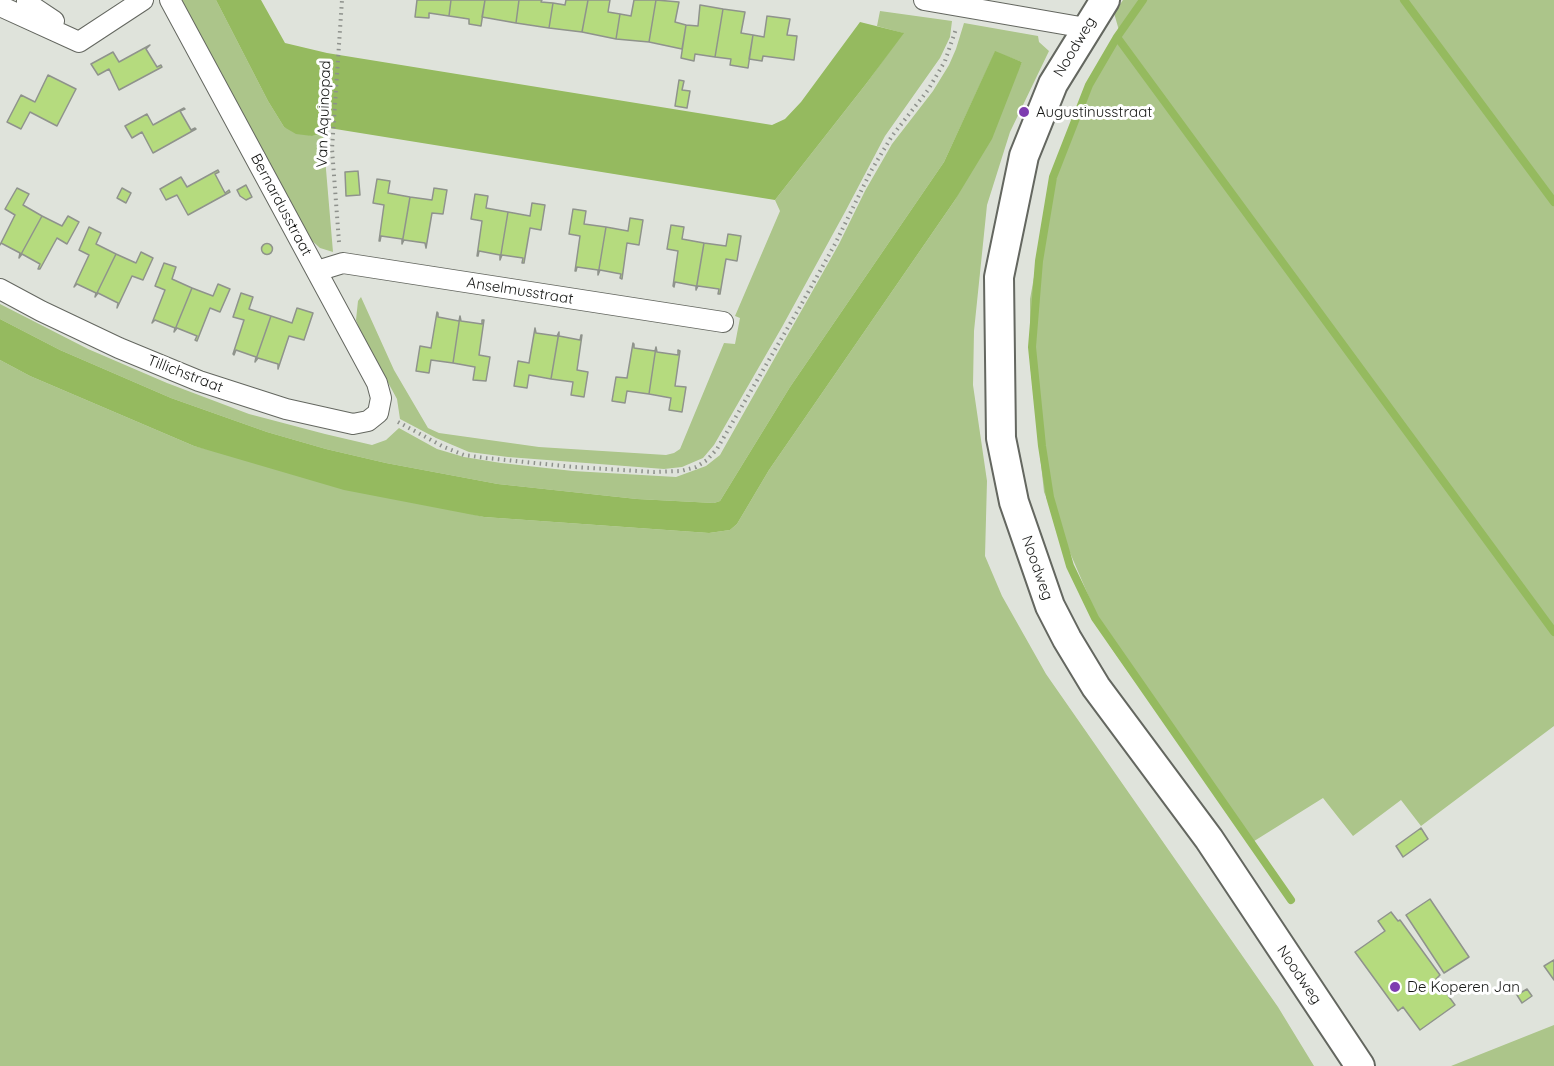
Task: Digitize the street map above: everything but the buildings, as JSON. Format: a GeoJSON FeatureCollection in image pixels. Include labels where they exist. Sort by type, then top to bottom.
{"type":"FeatureCollection","features":[{"type":"Feature","properties":{"kind":"main road","name":"Noodweg"},"geometry":{"type":"LineString","coordinates":[[1104,0],[1053,84],[1024,156],[999,277],[1001,438],[1014,502],[1050,606],[1066,639],[1096,687],[1209,839],[1360,1066]]}},
{"type":"Feature","properties":{"kind":"street"},"geometry":{"type":"LineString","coordinates":[[27,0],[27,3],[44,12],[79,42]]}},
{"type":"Feature","properties":{"kind":"street"},"geometry":{"type":"LineString","coordinates":[[79,42],[143,0]]}},
{"type":"Feature","properties":{"kind":"street","name":"Bernardusstraat"},"geometry":{"type":"LineString","coordinates":[[170,0],[377,383],[381,398],[378,413]]}},
{"type":"Feature","properties":{"kind":"street"},"geometry":{"type":"LineString","coordinates":[[924,0],[1086,28]]}},
{"type":"Feature","properties":{"kind":"street"},"geometry":{"type":"LineString","coordinates":[[0,6],[79,42]]}},
{"type":"Feature","properties":{"kind":"street","name":"Anselmusstraat"},"geometry":{"type":"LineString","coordinates":[[317,271],[343,263],[723,322]]}},
{"type":"Feature","properties":{"kind":"street","name":"Tillichstraat"},"geometry":{"type":"LineString","coordinates":[[0,289],[119,348],[200,381],[286,409],[353,424],[368,421],[378,413]]}},
{"type":"Feature","properties":{"kind":"path","name":"Van Aquinopad"},"geometry":{"type":"LineString","coordinates":[[342,0],[332,149],[340,251],[343,263]]}},
{"type":"Feature","properties":{"kind":"shaded area"},"geometry":{"type":"Polygon","coordinates":[[[180,0],[216,0],[268,101],[284,127],[312,136],[323,134],[333,252],[320,248],[310,239],[180,0]]]}},
{"type":"Feature","properties":{"kind":"shaded area"},"geometry":{"type":"Polygon","coordinates":[[[216,0],[261,0],[285,43],[327,53],[772,125],[785,119],[801,102],[860,22],[904,33],[775,200],[323,127],[323,134],[312,136],[296,134],[284,127],[268,101],[216,0]]]}},
{"type":"Feature","properties":{"kind":"shaded area"},"geometry":{"type":"Polygon","coordinates":[[[1123,0],[1554,0],[1554,726],[1421,826],[1401,800],[1353,836],[1323,798],[1251,843],[1110,646],[1044,492],[1030,363],[1030,299],[1044,222],[1061,162],[1091,76],[1120,34],[1114,13],[1123,0]]]}},
{"type":"Feature","properties":{"kind":"shaded area"},"geometry":{"type":"Polygon","coordinates":[[[880,11],[952,21],[950,37],[940,58],[885,136],[782,327],[714,445],[703,458],[682,467],[664,469],[469,452],[400,419],[397,399],[356,320],[358,301],[361,297],[394,370],[428,428],[439,433],[539,447],[666,455],[680,449],[724,343],[735,344],[740,318],[735,316],[780,211],[775,200],[903,33],[877,26],[880,11]]]}},
{"type":"Feature","properties":{"kind":"shaded area"},"geometry":{"type":"Polygon","coordinates":[[[964,23],[1038,36],[1039,42],[1049,51],[1010,132],[987,205],[974,331],[973,385],[987,481],[985,556],[1002,596],[1046,674],[1278,1007],[1314,1066],[0,1066],[0,360],[30,376],[194,446],[484,517],[709,533],[730,530],[737,524],[769,470],[955,200],[1022,62],[995,52],[944,162],[790,387],[720,501],[714,503],[637,499],[498,484],[326,449],[267,432],[171,398],[60,350],[0,319],[0,304],[88,349],[167,383],[249,414],[325,434],[372,445],[386,440],[399,428],[437,449],[464,457],[573,471],[676,477],[706,466],[720,455],[839,244],[865,191],[892,144],[933,91],[949,65],[964,23]]]}},
{"type":"Feature","properties":{"kind":"shaded area"},"geometry":{"type":"Polygon","coordinates":[[[995,51],[1022,62],[992,139],[955,200],[769,470],[737,524],[730,530],[709,533],[484,517],[344,490],[194,446],[30,376],[0,360],[0,319],[60,350],[171,398],[267,432],[326,449],[498,484],[637,499],[714,503],[720,501],[790,387],[944,162],[995,51]]]}},
{"type":"Feature","properties":{"kind":"shaded area"},"geometry":{"type":"Polygon","coordinates":[[[1554,1025],[1554,1066],[1451,1066],[1554,1025]]]}},
{"type":"Feature","properties":{"kind":"waterway"},"geometry":{"type":"LineString","coordinates":[[1117,37],[1143,0]]}},
{"type":"Feature","properties":{"kind":"waterway"},"geometry":{"type":"LineString","coordinates":[[1404,0],[1554,202]]}},
{"type":"Feature","properties":{"kind":"waterway"},"geometry":{"type":"LineString","coordinates":[[1291,900],[1095,618],[1070,566],[1050,497],[1042,446],[1032,347],[1039,261],[1053,177],[1089,85],[1117,37],[1554,632]]}},
{"type":"Feature","properties":{"kind":"place","name":"Augustinusstraat"},"geometry":{"type":"Point","coordinates":[1024,112]}},
{"type":"Feature","properties":{"kind":"place","name":"De Koperen Jan"},"geometry":{"type":"Point","coordinates":[1395,987]}}]}
